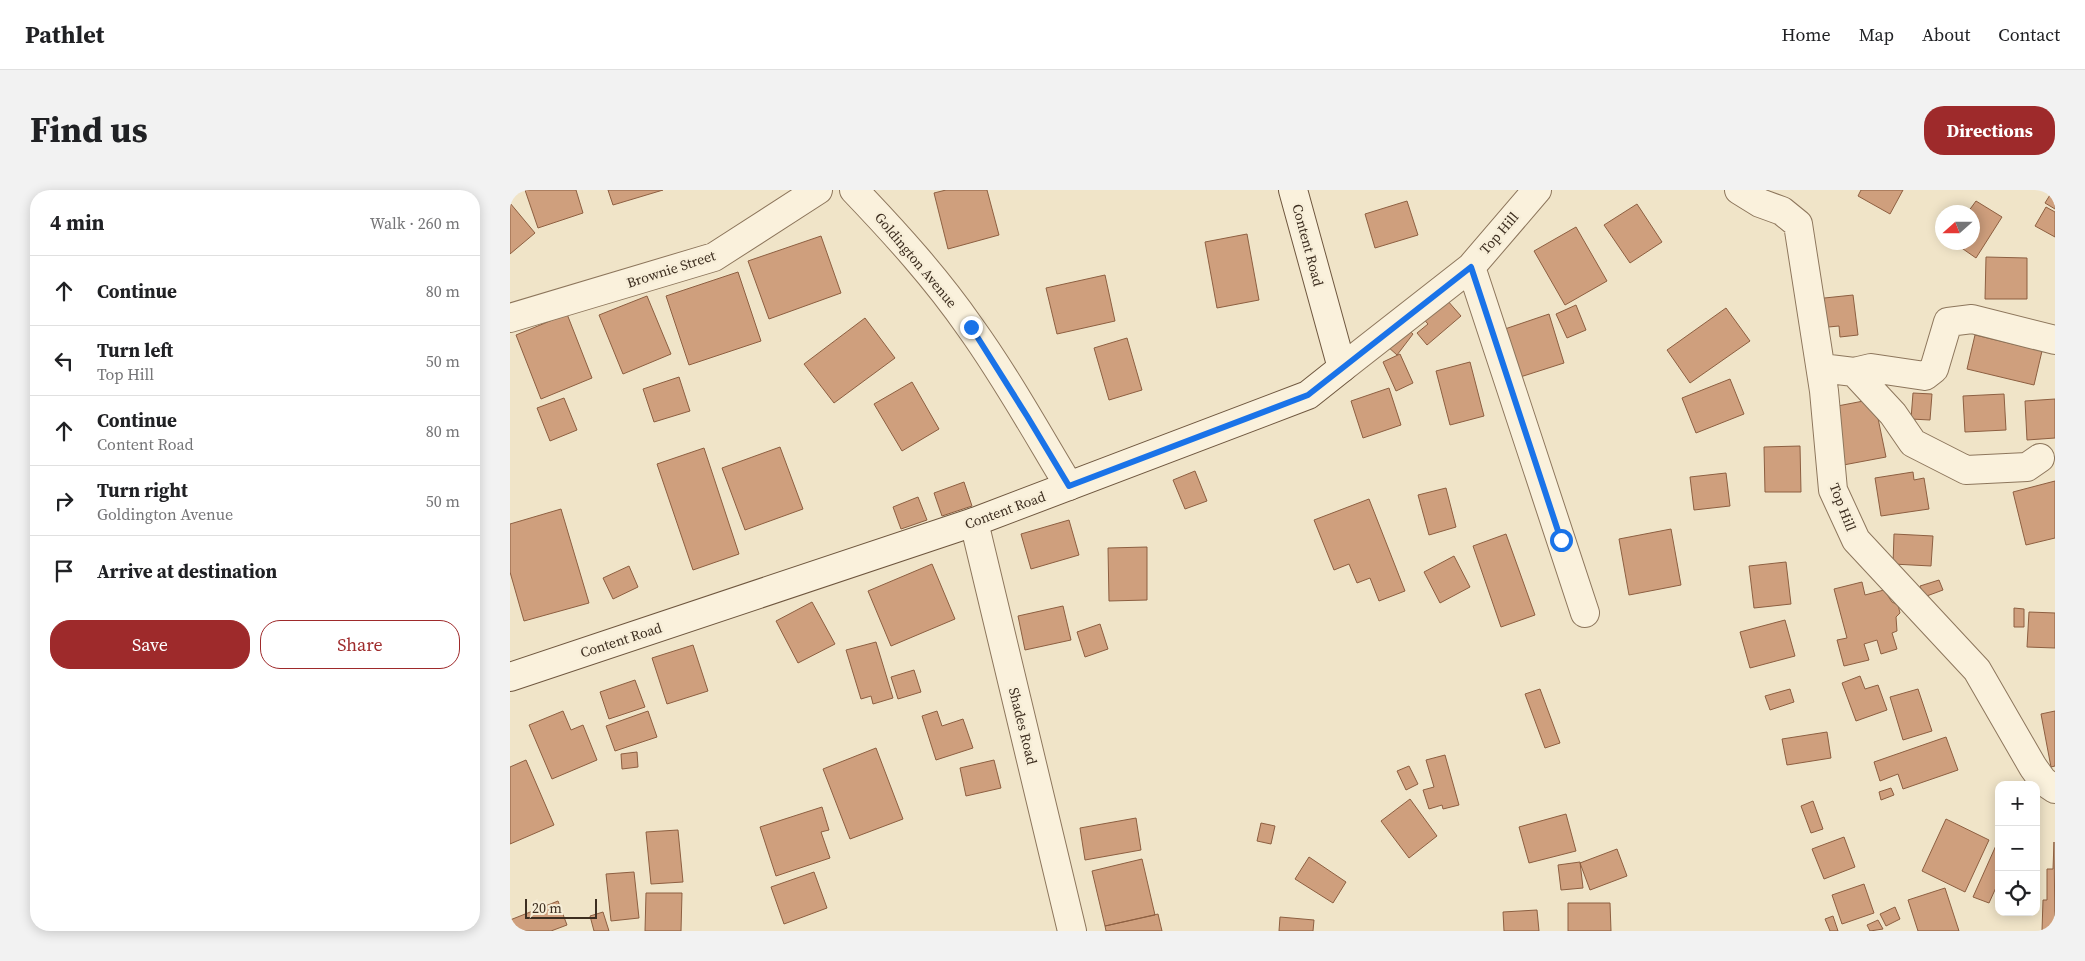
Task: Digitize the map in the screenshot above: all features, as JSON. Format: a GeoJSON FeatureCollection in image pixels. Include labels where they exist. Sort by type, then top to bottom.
{"type":"FeatureCollection","features":[{"type":"Feature","properties":{"kind":"street","name":"Brownie Street"},"geometry":{"type":"LineString","coordinates":[[510,318],[714,257],[818,190]]}},
{"type":"Feature","properties":{"kind":"street","name":"Goldington Avenue"},"geometry":{"type":"LineString","coordinates":[[854,190],[911,250],[971,327],[1069,486]]}},
{"type":"Feature","properties":{"kind":"street","name":"Content Road"},"geometry":{"type":"LineString","coordinates":[[510,677],[974,522],[1308,395],[1342,368],[1293,190]]}},
{"type":"Feature","properties":{"kind":"street","name":"Top Hill"},"geometry":{"type":"LineString","coordinates":[[1342,368],[1471,267],[1537,190]]}},
{"type":"Feature","properties":{"kind":"street","name":"Top Hill"},"geometry":{"type":"LineString","coordinates":[[1739,190],[1760,203],[1782,211],[1798,224],[1820,368],[1833,490],[1856,540],[1976,670],[2032,767],[2043,781],[2055,789]]}},
{"type":"Feature","properties":{"kind":"street"},"geometry":{"type":"LineString","coordinates":[[1471,267],[1585,613]]}},
{"type":"Feature","properties":{"kind":"street"},"geometry":{"type":"LineString","coordinates":[[1820,368],[1854,372],[1871,368],[1925,376],[1934,369],[1948,322],[1972,319],[2055,340]]}},
{"type":"Feature","properties":{"kind":"street"},"geometry":{"type":"LineString","coordinates":[[1854,372],[1893,414],[1912,443],[1966,470],[2027,467],[2040,458]]}},
{"type":"Feature","properties":{"kind":"street","name":"Shades Road"},"geometry":{"type":"LineString","coordinates":[[974,522],[1072,931]]}},
{"type":"Feature","properties":{"kind":"building"},"geometry":{"type":"Polygon","coordinates":[[[525,190],[576,190],[583,213],[538,228],[525,190]]]}},
{"type":"Feature","properties":{"kind":"building"},"geometry":{"type":"Polygon","coordinates":[[[608,190],[663,190],[613,205],[608,190]]]}},
{"type":"Feature","properties":{"kind":"building"},"geometry":{"type":"Polygon","coordinates":[[[946,190],[987,190],[999,235],[948,249],[934,193],[946,190]]]}},
{"type":"Feature","properties":{"kind":"building"},"geometry":{"type":"Polygon","coordinates":[[[1861,190],[1903,190],[1890,214],[1858,196],[1861,190]]]}},
{"type":"Feature","properties":{"kind":"building"},"geometry":{"type":"Polygon","coordinates":[[[2053,190],[2055,190],[2055,209],[2045,203],[2053,190]]]}},
{"type":"Feature","properties":{"kind":"building"},"geometry":{"type":"Polygon","coordinates":[[[1407,201],[1418,235],[1375,248],[1365,214],[1407,201]]]}},
{"type":"Feature","properties":{"kind":"building"},"geometry":{"type":"Polygon","coordinates":[[[1976,201],[2002,217],[1976,258],[1964,250],[1980,250],[1980,205],[1973,205],[1976,201]]]}},
{"type":"Feature","properties":{"kind":"building"},"geometry":{"type":"Polygon","coordinates":[[[510,203],[535,233],[510,254],[510,203]]]}},
{"type":"Feature","properties":{"kind":"building"},"geometry":{"type":"Polygon","coordinates":[[[1637,204],[1662,242],[1630,263],[1604,225],[1637,204]]]}},
{"type":"Feature","properties":{"kind":"building"},"geometry":{"type":"Polygon","coordinates":[[[2046,207],[2055,212],[2055,237],[2035,226],[2046,207]]]}},
{"type":"Feature","properties":{"kind":"building"},"geometry":{"type":"Polygon","coordinates":[[[1576,227],[1607,281],[1565,305],[1534,251],[1576,227]]]}},
{"type":"Feature","properties":{"kind":"building"},"geometry":{"type":"Polygon","coordinates":[[[1247,234],[1259,300],[1217,308],[1205,242],[1247,234]]]}},
{"type":"Feature","properties":{"kind":"building"},"geometry":{"type":"Polygon","coordinates":[[[821,236],[841,293],[769,319],[748,261],[821,236]]]}},
{"type":"Feature","properties":{"kind":"building"},"geometry":{"type":"Polygon","coordinates":[[[1986,257],[2027,258],[2027,299],[1985,299],[1986,257]]]}},
{"type":"Feature","properties":{"kind":"building"},"geometry":{"type":"Polygon","coordinates":[[[738,272],[761,341],[689,365],[666,296],[738,272]]]}},
{"type":"Feature","properties":{"kind":"building"},"geometry":{"type":"Polygon","coordinates":[[[1105,275],[1115,321],[1057,334],[1046,288],[1105,275]]]}},
{"type":"Feature","properties":{"kind":"building"},"geometry":{"type":"Polygon","coordinates":[[[1440,292],[1461,316],[1427,345],[1417,333],[1428,324],[1417,312],[1440,292]]]}},
{"type":"Feature","properties":{"kind":"building"},"geometry":{"type":"Polygon","coordinates":[[[1853,295],[1858,335],[1840,337],[1839,326],[1818,328],[1815,299],[1853,295]]]}},
{"type":"Feature","properties":{"kind":"building"},"geometry":{"type":"Polygon","coordinates":[[[647,296],[671,354],[623,374],[599,315],[647,296]]]}},
{"type":"Feature","properties":{"kind":"building"},"geometry":{"type":"Polygon","coordinates":[[[1576,305],[1586,330],[1567,338],[1556,314],[1576,305]]]}},
{"type":"Feature","properties":{"kind":"building"},"geometry":{"type":"Polygon","coordinates":[[[1726,308],[1750,341],[1690,383],[1667,350],[1726,308]]]}},
{"type":"Feature","properties":{"kind":"building"},"geometry":{"type":"Polygon","coordinates":[[[567,314],[592,378],[541,399],[516,335],[567,314]]]}},
{"type":"Feature","properties":{"kind":"building"},"geometry":{"type":"Polygon","coordinates":[[[1549,314],[1564,363],[1514,379],[1499,331],[1549,314]]]}},
{"type":"Feature","properties":{"kind":"building"},"geometry":{"type":"Polygon","coordinates":[[[865,318],[895,358],[834,403],[804,364],[865,318]]]}},
{"type":"Feature","properties":{"kind":"building"},"geometry":{"type":"Polygon","coordinates":[[[1404,326],[1413,334],[1397,355],[1387,346],[1404,326]]]}},
{"type":"Feature","properties":{"kind":"building"},"geometry":{"type":"Polygon","coordinates":[[[1975,335],[2042,351],[2034,385],[1967,369],[1975,335]]]}},
{"type":"Feature","properties":{"kind":"building"},"geometry":{"type":"Polygon","coordinates":[[[1127,338],[1142,390],[1109,400],[1094,348],[1127,338]]]}},
{"type":"Feature","properties":{"kind":"building"},"geometry":{"type":"Polygon","coordinates":[[[1400,354],[1413,383],[1396,391],[1383,362],[1400,354]]]}},
{"type":"Feature","properties":{"kind":"building"},"geometry":{"type":"Polygon","coordinates":[[[1470,362],[1484,416],[1450,425],[1436,371],[1470,362]]]}},
{"type":"Feature","properties":{"kind":"building"},"geometry":{"type":"Polygon","coordinates":[[[679,377],[690,411],[654,422],[643,389],[679,377]]]}},
{"type":"Feature","properties":{"kind":"building"},"geometry":{"type":"Polygon","coordinates":[[[1730,379],[1744,414],[1696,433],[1682,398],[1730,379]]]}},
{"type":"Feature","properties":{"kind":"building"},"geometry":{"type":"Polygon","coordinates":[[[912,382],[939,429],[902,451],[874,404],[912,382]]]}},
{"type":"Feature","properties":{"kind":"building"},"geometry":{"type":"Polygon","coordinates":[[[1389,388],[1401,425],[1363,438],[1351,401],[1389,388]]]}},
{"type":"Feature","properties":{"kind":"building"},"geometry":{"type":"Polygon","coordinates":[[[1913,393],[1932,394],[1930,420],[1911,419],[1913,393]]]}},
{"type":"Feature","properties":{"kind":"building"},"geometry":{"type":"Polygon","coordinates":[[[2004,394],[2006,430],[1965,432],[1963,396],[2004,394]]]}},
{"type":"Feature","properties":{"kind":"building"},"geometry":{"type":"Polygon","coordinates":[[[564,398],[577,430],[550,441],[537,408],[564,398]]]}},
{"type":"Feature","properties":{"kind":"building"},"geometry":{"type":"Polygon","coordinates":[[[1874,399],[1886,457],[1838,466],[1827,408],[1874,399]]]}},
{"type":"Feature","properties":{"kind":"building"},"geometry":{"type":"Polygon","coordinates":[[[2055,399],[2055,438],[2027,440],[2025,401],[2055,399]]]}},
{"type":"Feature","properties":{"kind":"building"},"geometry":{"type":"Polygon","coordinates":[[[1800,446],[1801,492],[1765,492],[1764,447],[1800,446]]]}},
{"type":"Feature","properties":{"kind":"building"},"geometry":{"type":"Polygon","coordinates":[[[780,447],[803,509],[745,530],[722,468],[780,447]]]}},
{"type":"Feature","properties":{"kind":"building"},"geometry":{"type":"Polygon","coordinates":[[[704,448],[739,554],[693,570],[657,464],[704,448]]]}},
{"type":"Feature","properties":{"kind":"building"},"geometry":{"type":"Polygon","coordinates":[[[1195,471],[1207,501],[1185,509],[1173,480],[1195,471]]]}},
{"type":"Feature","properties":{"kind":"building"},"geometry":{"type":"Polygon","coordinates":[[[1913,472],[1914,480],[1924,478],[1929,509],[1881,516],[1875,478],[1913,472]]]}},
{"type":"Feature","properties":{"kind":"building"},"geometry":{"type":"Polygon","coordinates":[[[1726,473],[1730,506],[1694,510],[1690,477],[1726,473]]]}},
{"type":"Feature","properties":{"kind":"building"},"geometry":{"type":"Polygon","coordinates":[[[2055,481],[2055,538],[2026,545],[2013,492],[2055,481]]]}},
{"type":"Feature","properties":{"kind":"building"},"geometry":{"type":"Polygon","coordinates":[[[964,482],[972,506],[942,516],[934,493],[964,482]]]}},
{"type":"Feature","properties":{"kind":"building"},"geometry":{"type":"Polygon","coordinates":[[[1446,488],[1456,527],[1429,535],[1418,495],[1446,488]]]}},
{"type":"Feature","properties":{"kind":"building"},"geometry":{"type":"Polygon","coordinates":[[[918,497],[927,520],[901,529],[893,507],[918,497]]]}},
{"type":"Feature","properties":{"kind":"building"},"geometry":{"type":"Polygon","coordinates":[[[1369,499],[1405,591],[1379,601],[1370,578],[1357,583],[1349,564],[1334,570],[1314,520],[1369,499]]]}},
{"type":"Feature","properties":{"kind":"building"},"geometry":{"type":"Polygon","coordinates":[[[561,509],[589,603],[524,621],[510,572],[510,524],[561,509]]]}},
{"type":"Feature","properties":{"kind":"building"},"geometry":{"type":"Polygon","coordinates":[[[1069,520],[1079,555],[1031,569],[1021,534],[1069,520]]]}},
{"type":"Feature","properties":{"kind":"building"},"geometry":{"type":"Polygon","coordinates":[[[1671,529],[1681,585],[1629,595],[1619,539],[1671,529]]]}},
{"type":"Feature","properties":{"kind":"building"},"geometry":{"type":"Polygon","coordinates":[[[1506,534],[1535,615],[1501,627],[1473,546],[1506,534]]]}},
{"type":"Feature","properties":{"kind":"building"},"geometry":{"type":"Polygon","coordinates":[[[1894,534],[1933,536],[1931,566],[1893,564],[1894,534]]]}},
{"type":"Feature","properties":{"kind":"building"},"geometry":{"type":"Polygon","coordinates":[[[1147,547],[1147,600],[1109,601],[1108,548],[1147,547]]]}},
{"type":"Feature","properties":{"kind":"building"},"geometry":{"type":"Polygon","coordinates":[[[1454,556],[1470,587],[1440,603],[1424,572],[1454,556]]]}},
{"type":"Feature","properties":{"kind":"building"},"geometry":{"type":"Polygon","coordinates":[[[1786,562],[1791,604],[1754,608],[1749,566],[1786,562]]]}},
{"type":"Feature","properties":{"kind":"building"},"geometry":{"type":"Polygon","coordinates":[[[932,564],[955,619],[891,646],[868,591],[932,564]]]}},
{"type":"Feature","properties":{"kind":"building"},"geometry":{"type":"Polygon","coordinates":[[[629,566],[638,587],[613,599],[603,578],[629,566]]]}},
{"type":"Feature","properties":{"kind":"building"},"geometry":{"type":"Polygon","coordinates":[[[1939,580],[1943,590],[1924,597],[1920,586],[1939,580]]]}},
{"type":"Feature","properties":{"kind":"building"},"geometry":{"type":"Polygon","coordinates":[[[1862,582],[1865,595],[1884,590],[1892,602],[1898,605],[1900,613],[1896,617],[1897,631],[1892,633],[1897,649],[1881,654],[1877,640],[1864,644],[1869,660],[1844,666],[1837,640],[1847,638],[1834,589],[1862,582]]]}},
{"type":"Feature","properties":{"kind":"building"},"geometry":{"type":"Polygon","coordinates":[[[812,602],[835,644],[798,663],[776,621],[812,602]]]}},
{"type":"Feature","properties":{"kind":"building"},"geometry":{"type":"Polygon","coordinates":[[[1063,606],[1071,640],[1025,650],[1018,616],[1063,606]]]}},
{"type":"Feature","properties":{"kind":"building"},"geometry":{"type":"Polygon","coordinates":[[[2014,608],[2024,609],[2024,627],[2014,627],[2014,608]]]}},
{"type":"Feature","properties":{"kind":"building"},"geometry":{"type":"Polygon","coordinates":[[[2029,612],[2055,613],[2055,648],[2027,647],[2029,612]]]}},
{"type":"Feature","properties":{"kind":"building"},"geometry":{"type":"Polygon","coordinates":[[[1785,620],[1795,656],[1750,668],[1740,632],[1785,620]]]}},
{"type":"Feature","properties":{"kind":"building"},"geometry":{"type":"Polygon","coordinates":[[[1100,624],[1108,649],[1085,657],[1077,632],[1100,624]]]}},
{"type":"Feature","properties":{"kind":"building"},"geometry":{"type":"Polygon","coordinates":[[[876,642],[893,698],[873,704],[871,696],[861,699],[846,650],[876,642]]]}},
{"type":"Feature","properties":{"kind":"building"},"geometry":{"type":"Polygon","coordinates":[[[693,645],[708,691],[667,704],[652,658],[693,645]]]}},
{"type":"Feature","properties":{"kind":"building"},"geometry":{"type":"Polygon","coordinates":[[[914,670],[921,692],[898,699],[891,677],[914,670]]]}},
{"type":"Feature","properties":{"kind":"building"},"geometry":{"type":"Polygon","coordinates":[[[1860,676],[1865,689],[1878,685],[1887,710],[1856,721],[1842,683],[1860,676]]]}},
{"type":"Feature","properties":{"kind":"building"},"geometry":{"type":"Polygon","coordinates":[[[635,680],[645,707],[609,719],[600,692],[635,680]]]}},
{"type":"Feature","properties":{"kind":"building"},"geometry":{"type":"Polygon","coordinates":[[[1540,689],[1560,743],[1545,748],[1525,694],[1540,689]]]}},
{"type":"Feature","properties":{"kind":"building"},"geometry":{"type":"Polygon","coordinates":[[[1790,689],[1794,702],[1770,710],[1765,696],[1790,689]]]}},
{"type":"Feature","properties":{"kind":"building"},"geometry":{"type":"Polygon","coordinates":[[[1918,689],[1932,731],[1903,740],[1890,697],[1918,689]]]}},
{"type":"Feature","properties":{"kind":"building"},"geometry":{"type":"Polygon","coordinates":[[[563,711],[571,730],[583,725],[597,760],[552,779],[529,725],[563,711]]]}},
{"type":"Feature","properties":{"kind":"building"},"geometry":{"type":"Polygon","coordinates":[[[648,711],[657,737],[615,751],[606,726],[648,711]]]}},
{"type":"Feature","properties":{"kind":"building"},"geometry":{"type":"Polygon","coordinates":[[[937,711],[942,726],[963,719],[973,748],[936,760],[922,716],[937,711]]]}},
{"type":"Feature","properties":{"kind":"building"},"geometry":{"type":"Polygon","coordinates":[[[2055,711],[2055,766],[2051,767],[2041,714],[2055,711]]]}},
{"type":"Feature","properties":{"kind":"building"},"geometry":{"type":"Polygon","coordinates":[[[1827,732],[1831,758],[1787,765],[1782,739],[1827,732]]]}},
{"type":"Feature","properties":{"kind":"building"},"geometry":{"type":"Polygon","coordinates":[[[1946,737],[1958,770],[1903,789],[1898,774],[1880,781],[1874,762],[1946,737]]]}},
{"type":"Feature","properties":{"kind":"building"},"geometry":{"type":"Polygon","coordinates":[[[876,748],[903,819],[850,839],[823,769],[876,748]]]}},
{"type":"Feature","properties":{"kind":"building"},"geometry":{"type":"Polygon","coordinates":[[[637,752],[638,767],[622,769],[621,754],[637,752]]]}},
{"type":"Feature","properties":{"kind":"building"},"geometry":{"type":"Polygon","coordinates":[[[1445,755],[1459,805],[1443,809],[1442,805],[1429,809],[1423,790],[1434,787],[1426,760],[1445,755]]]}},
{"type":"Feature","properties":{"kind":"building"},"geometry":{"type":"Polygon","coordinates":[[[526,760],[554,825],[510,844],[510,767],[526,760]]]}},
{"type":"Feature","properties":{"kind":"building"},"geometry":{"type":"Polygon","coordinates":[[[994,760],[1001,788],[966,796],[960,768],[994,760]]]}},
{"type":"Feature","properties":{"kind":"building"},"geometry":{"type":"Polygon","coordinates":[[[1409,766],[1418,784],[1406,790],[1397,771],[1409,766]]]}},
{"type":"Feature","properties":{"kind":"building"},"geometry":{"type":"Polygon","coordinates":[[[1891,788],[1894,795],[1881,800],[1879,792],[1891,788]]]}},
{"type":"Feature","properties":{"kind":"building"},"geometry":{"type":"Polygon","coordinates":[[[1410,799],[1437,836],[1409,858],[1381,821],[1410,799]]]}},
{"type":"Feature","properties":{"kind":"building"},"geometry":{"type":"Polygon","coordinates":[[[1813,801],[1823,829],[1811,833],[1801,806],[1813,801]]]}},
{"type":"Feature","properties":{"kind":"building"},"geometry":{"type":"Polygon","coordinates":[[[822,807],[829,830],[821,832],[830,858],[776,876],[760,827],[822,807]]]}},
{"type":"Feature","properties":{"kind":"building"},"geometry":{"type":"Polygon","coordinates":[[[1566,814],[1576,851],[1529,863],[1519,827],[1566,814]]]}},
{"type":"Feature","properties":{"kind":"building"},"geometry":{"type":"Polygon","coordinates":[[[1136,818],[1141,850],[1085,860],[1080,828],[1136,818]]]}},
{"type":"Feature","properties":{"kind":"building"},"geometry":{"type":"Polygon","coordinates":[[[1946,819],[1989,840],[1965,892],[1922,871],[1946,819]]]}},
{"type":"Feature","properties":{"kind":"building"},"geometry":{"type":"Polygon","coordinates":[[[1261,823],[1275,826],[1271,844],[1257,841],[1261,823]]]}},
{"type":"Feature","properties":{"kind":"building"},"geometry":{"type":"Polygon","coordinates":[[[678,830],[683,882],[651,884],[646,832],[678,830]]]}},
{"type":"Feature","properties":{"kind":"building"},"geometry":{"type":"Polygon","coordinates":[[[1844,837],[1855,867],[1824,879],[1812,849],[1844,837]]]}},
{"type":"Feature","properties":{"kind":"building"},"geometry":{"type":"Polygon","coordinates":[[[2054,842],[2055,931],[2042,931],[2043,900],[2047,900],[2047,869],[2053,869],[2054,842]]]}},
{"type":"Feature","properties":{"kind":"building"},"geometry":{"type":"Polygon","coordinates":[[[1995,848],[1995,890],[1989,903],[1973,897],[1995,848]]]}},
{"type":"Feature","properties":{"kind":"building"},"geometry":{"type":"Polygon","coordinates":[[[1617,849],[1627,876],[1590,890],[1580,863],[1617,849]]]}},
{"type":"Feature","properties":{"kind":"building"},"geometry":{"type":"Polygon","coordinates":[[[1309,857],[1346,882],[1333,903],[1295,879],[1309,857]]]}},
{"type":"Feature","properties":{"kind":"building"},"geometry":{"type":"Polygon","coordinates":[[[1142,859],[1155,915],[1105,926],[1092,871],[1142,859]]]}},
{"type":"Feature","properties":{"kind":"building"},"geometry":{"type":"Polygon","coordinates":[[[1580,862],[1583,888],[1561,890],[1558,865],[1580,862]]]}},
{"type":"Feature","properties":{"kind":"building"},"geometry":{"type":"Polygon","coordinates":[[[634,872],[639,918],[611,921],[606,874],[634,872]]]}},
{"type":"Feature","properties":{"kind":"building"},"geometry":{"type":"Polygon","coordinates":[[[814,872],[827,908],[784,924],[771,887],[814,872]]]}},
{"type":"Feature","properties":{"kind":"building"},"geometry":{"type":"Polygon","coordinates":[[[1864,884],[1874,913],[1842,924],[1832,895],[1864,884]]]}},
{"type":"Feature","properties":{"kind":"building"},"geometry":{"type":"Polygon","coordinates":[[[1945,888],[1959,931],[1918,931],[1908,900],[1945,888]]]}},
{"type":"Feature","properties":{"kind":"building"},"geometry":{"type":"Polygon","coordinates":[[[646,893],[682,893],[681,931],[645,931],[646,893]]]}},
{"type":"Feature","properties":{"kind":"building"},"geometry":{"type":"Polygon","coordinates":[[[558,901],[567,925],[551,931],[510,931],[510,920],[558,901]]]}},
{"type":"Feature","properties":{"kind":"building"},"geometry":{"type":"Polygon","coordinates":[[[1568,903],[1610,903],[1611,931],[1568,931],[1568,903]]]}},
{"type":"Feature","properties":{"kind":"building"},"geometry":{"type":"Polygon","coordinates":[[[1895,907],[1900,919],[1886,926],[1880,914],[1895,907]]]}},
{"type":"Feature","properties":{"kind":"building"},"geometry":{"type":"Polygon","coordinates":[[[1537,910],[1539,931],[1504,931],[1503,912],[1537,910]]]}},
{"type":"Feature","properties":{"kind":"building"},"geometry":{"type":"Polygon","coordinates":[[[603,912],[609,931],[594,931],[590,916],[603,912]]]}},
{"type":"Feature","properties":{"kind":"building"},"geometry":{"type":"Polygon","coordinates":[[[1158,914],[1162,931],[1106,931],[1105,926],[1158,914]]]}},
{"type":"Feature","properties":{"kind":"building"},"geometry":{"type":"Polygon","coordinates":[[[1833,916],[1838,931],[1830,931],[1825,919],[1833,916]]]}},
{"type":"Feature","properties":{"kind":"building"},"geometry":{"type":"Polygon","coordinates":[[[1280,917],[1314,920],[1313,931],[1279,931],[1280,917]]]}},
{"type":"Feature","properties":{"kind":"building"},"geometry":{"type":"Polygon","coordinates":[[[1878,920],[1883,929],[1870,931],[1867,925],[1878,920]]]}},
{"type":"Feature","properties":{"kind":"route"},"geometry":{"type":"LineString","coordinates":[[971,327],[1069,486],[1308,395],[1471,267],[1561,540]]}}]}
